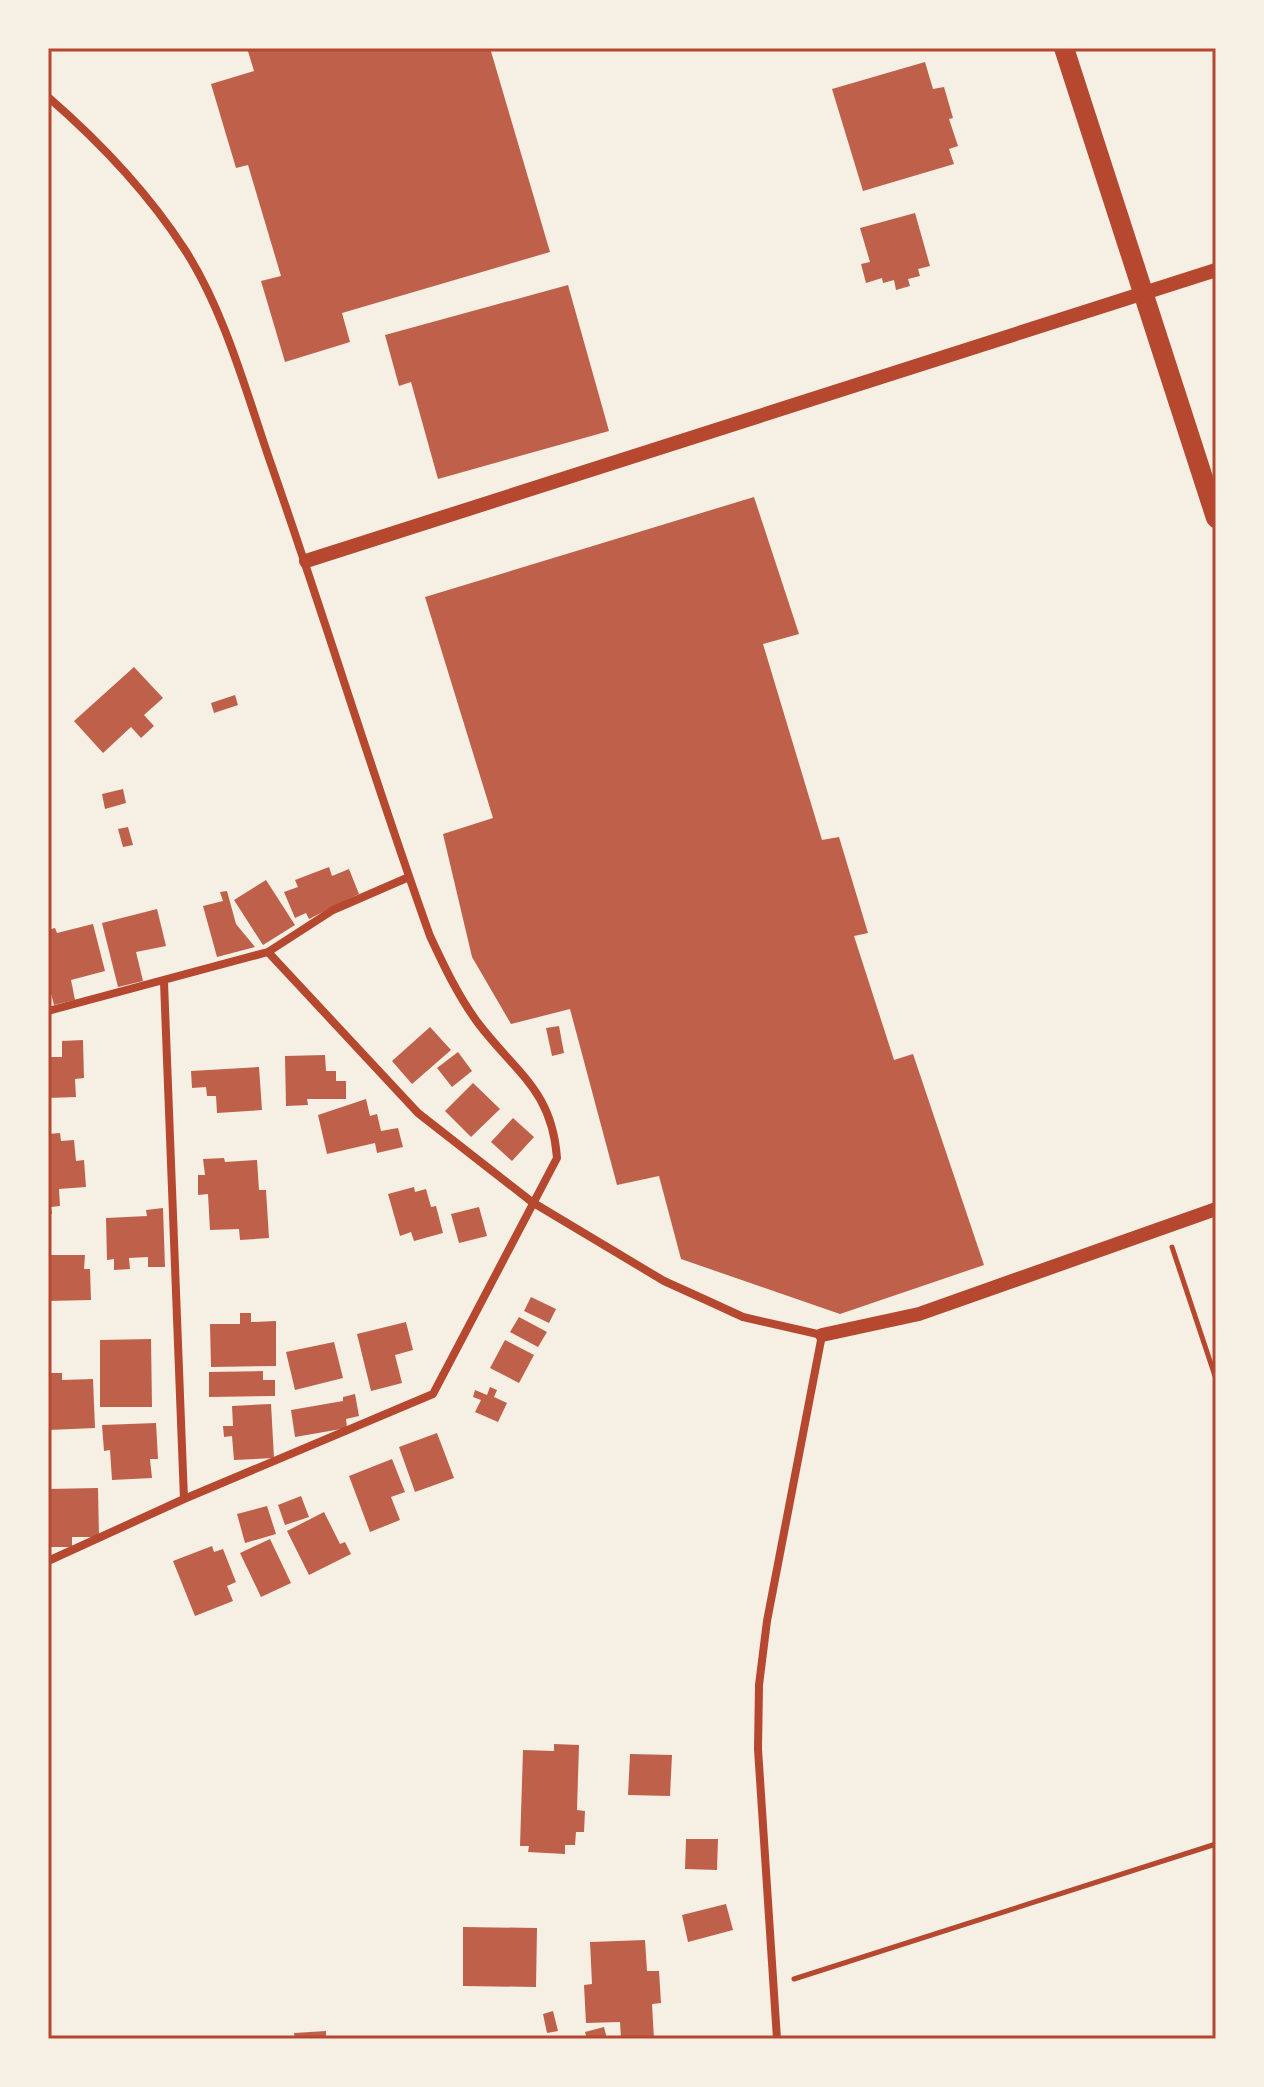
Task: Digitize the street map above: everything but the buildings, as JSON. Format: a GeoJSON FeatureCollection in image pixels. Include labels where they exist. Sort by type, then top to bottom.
{"type":"FeatureCollection","features":[{"type":"Feature","properties":{"kind":"main road"},"geometry":{"type":"LineString","coordinates":[[1064,48],[1146,292],[1216,518]]}},
{"type":"Feature","properties":{"kind":"street"},"geometry":{"type":"LineString","coordinates":[[48,97],[98,141],[151,199],[188,254],[226,337],[306,561],[430,936],[457,993],[485,1032],[540,1094],[548,1112],[557,1158],[433,1394],[184,1499],[48,1561]]}},
{"type":"Feature","properties":{"kind":"street"},"geometry":{"type":"LineString","coordinates":[[306,561],[1216,270]]}},
{"type":"Feature","properties":{"kind":"street"},"geometry":{"type":"LineString","coordinates":[[48,1011],[268,952],[333,910],[409,877]]}},
{"type":"Feature","properties":{"kind":"street"},"geometry":{"type":"LineString","coordinates":[[268,952],[418,1113],[532,1202],[664,1281],[755,1321],[822,1335],[919,1314],[1216,1209]]}},
{"type":"Feature","properties":{"kind":"street"},"geometry":{"type":"LineString","coordinates":[[164,982],[184,1499]]}},
{"type":"Feature","properties":{"kind":"street"},"geometry":{"type":"LineString","coordinates":[[777,2039],[758,1749],[759,1685],[767,1621],[822,1335]]}},
{"type":"Feature","properties":{"kind":"path"},"geometry":{"type":"LineString","coordinates":[[1166,1227],[1216,1379]]}},
{"type":"Feature","properties":{"kind":"path"},"geometry":{"type":"LineString","coordinates":[[772,1986],[1216,1844]]}}]}
